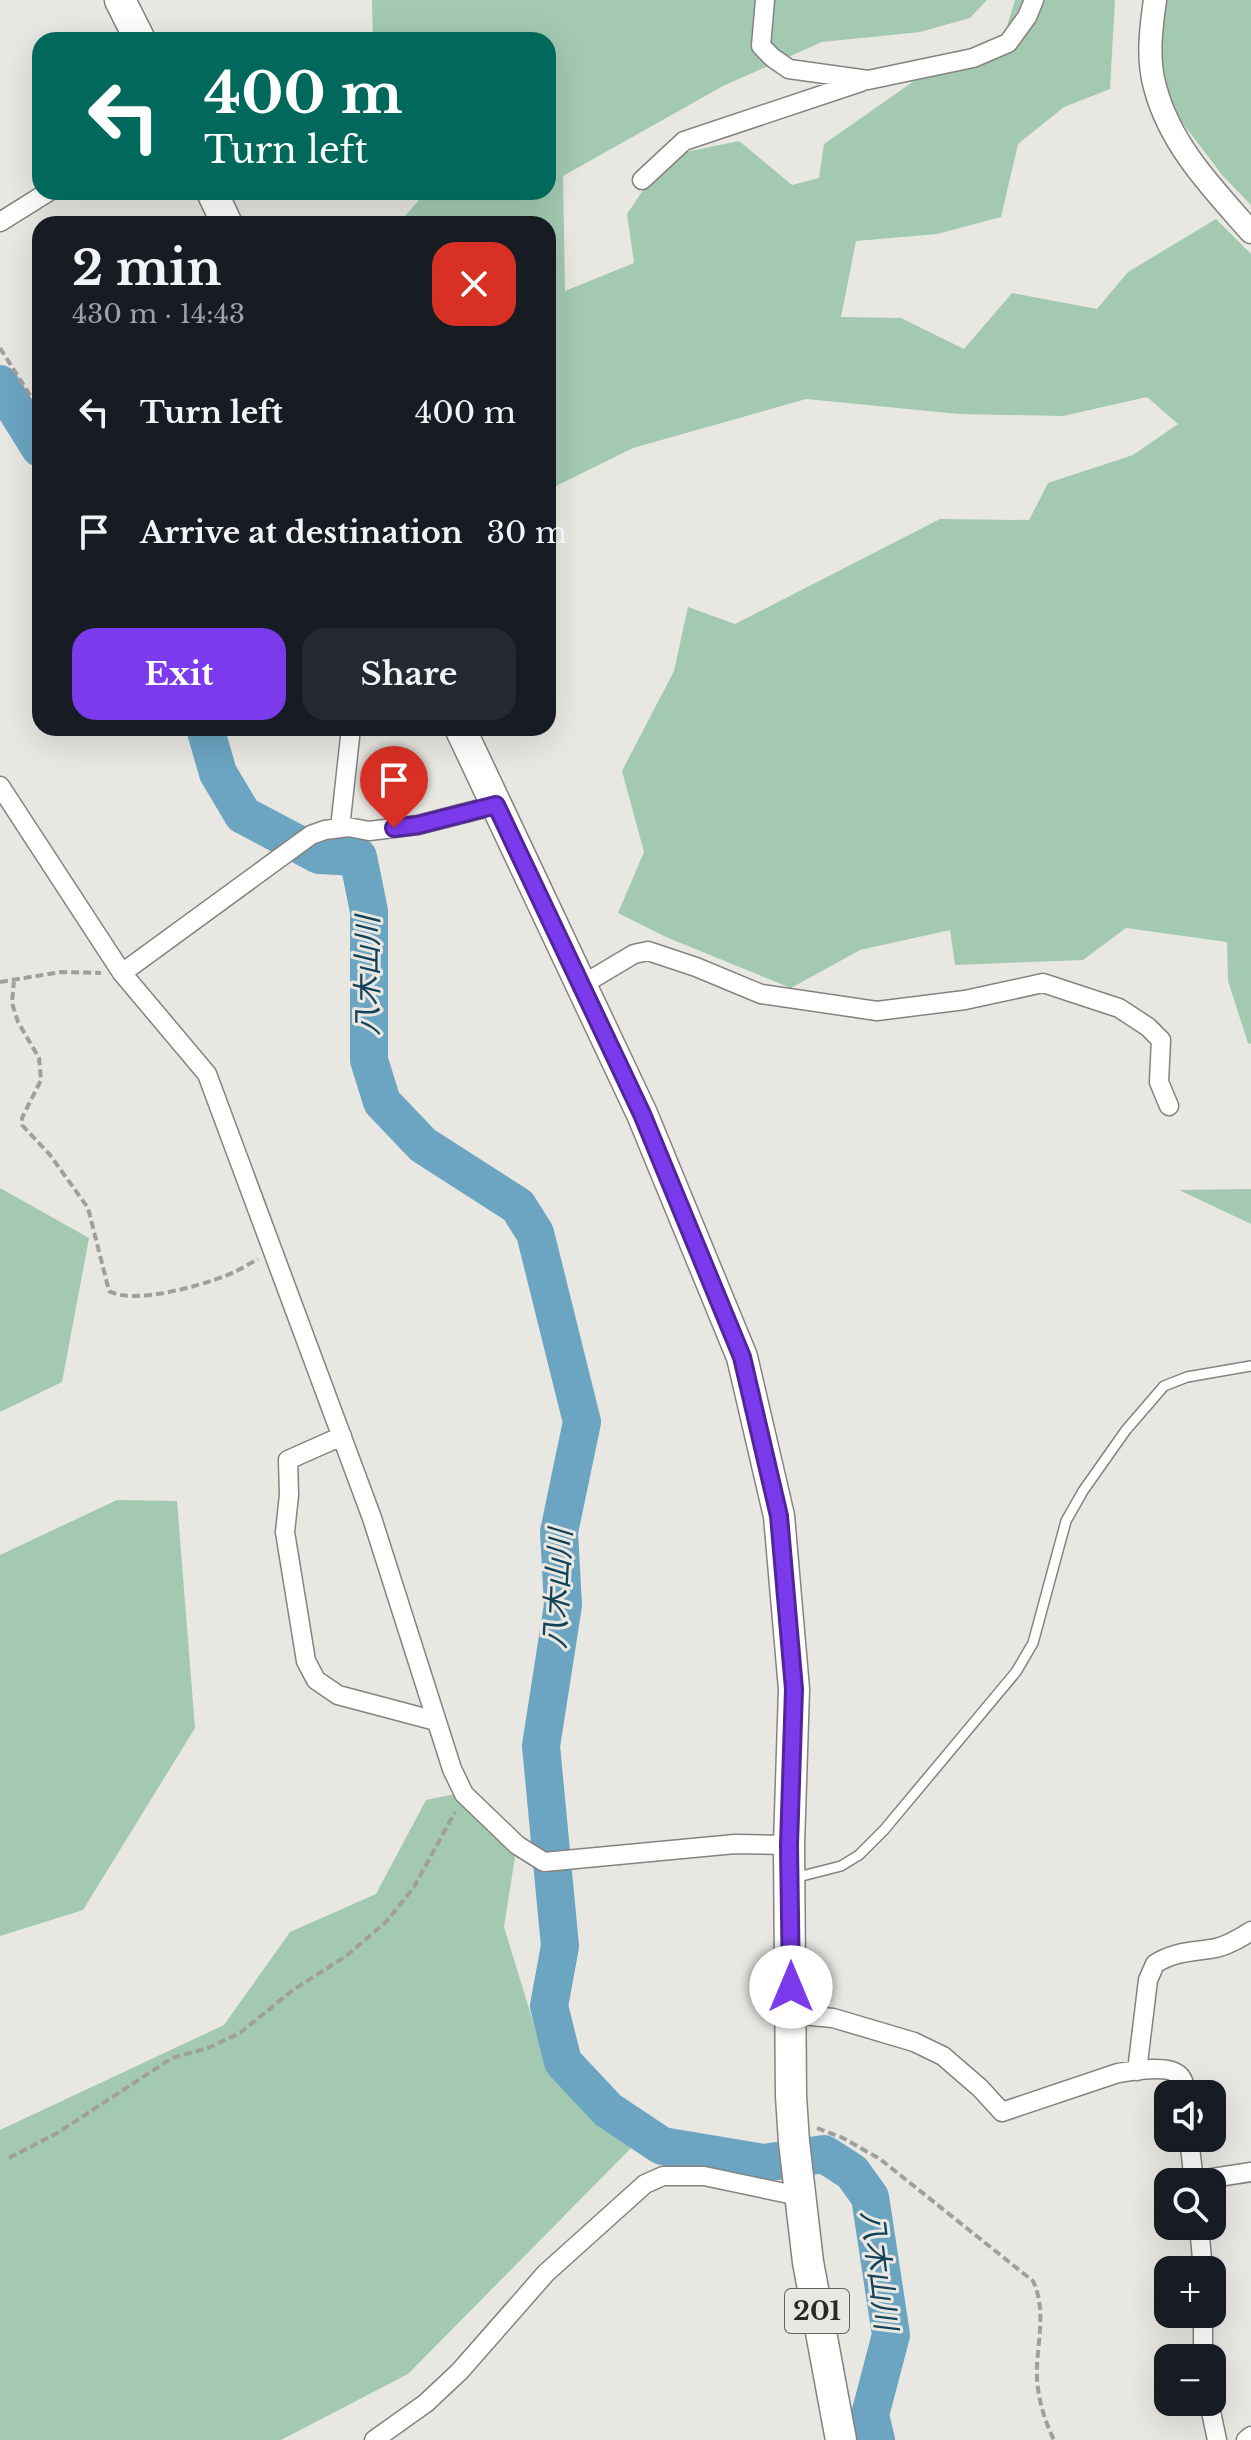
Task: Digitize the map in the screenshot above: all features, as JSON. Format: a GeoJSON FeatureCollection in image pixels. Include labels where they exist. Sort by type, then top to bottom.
{"type":"FeatureCollection","features":[{"type":"Feature","properties":{"kind":"highway"},"geometry":{"type":"LineString","coordinates":[[120,0],[136,32]]}},
{"type":"Feature","properties":{"kind":"highway","name":"201"},"geometry":{"type":"LineString","coordinates":[[464,736],[642,1114],[742,1357],[779,1516],[794,1689],[789,1845],[793,2130],[808,2262],[841,2440]]}},
{"type":"Feature","properties":{"kind":"street"},"geometry":{"type":"LineString","coordinates":[[765,0],[761,46],[773,58],[789,69],[868,80]]}},
{"type":"Feature","properties":{"kind":"street"},"geometry":{"type":"LineString","coordinates":[[642,180],[684,141],[868,80],[973,58],[1008,43],[1027,17],[1034,0]]}},
{"type":"Feature","properties":{"kind":"street"},"geometry":{"type":"LineString","coordinates":[[1155,0],[1150,39],[1154,86],[1163,110],[1192,165],[1251,232]]}},
{"type":"Feature","properties":{"kind":"street"},"geometry":{"type":"LineString","coordinates":[[0,222],[35,200]]}},
{"type":"Feature","properties":{"kind":"street"},"geometry":{"type":"LineString","coordinates":[[340,828],[350,736]]}},
{"type":"Feature","properties":{"kind":"street"},"geometry":{"type":"LineString","coordinates":[[0,786],[122,973],[207,1074],[372,1518],[436,1721],[464,1794],[517,1845],[553,1861],[735,1844],[789,1845]]}},
{"type":"Feature","properties":{"kind":"street"},"geometry":{"type":"LineString","coordinates":[[122,973],[311,835],[348,827],[369,831],[418,825],[496,805]]}},
{"type":"Feature","properties":{"kind":"street"},"geometry":{"type":"LineString","coordinates":[[582,985],[634,954],[648,951],[761,994],[877,1011],[965,1000],[1043,983],[1119,1008],[1155,1033],[1161,1040],[1159,1082],[1169,1106]]}},
{"type":"Feature","properties":{"kind":"street"},"geometry":{"type":"LineString","coordinates":[[342,1436],[288,1460],[289,1495],[285,1532],[306,1661],[316,1680],[338,1695],[436,1721]]}},
{"type":"Feature","properties":{"kind":"street"},"geometry":{"type":"LineString","coordinates":[[1137,2071],[1148,1980],[1155,1964],[1178,1953],[1218,1947],[1251,1931]]}},
{"type":"Feature","properties":{"kind":"street"},"geometry":{"type":"LineString","coordinates":[[791,2014],[833,2018],[914,2042],[943,2056],[1002,2112],[1118,2073],[1176,2072],[1183,2080]]}},
{"type":"Feature","properties":{"kind":"street"},"geometry":{"type":"LineString","coordinates":[[1226,2176],[1251,2172]]}},
{"type":"Feature","properties":{"kind":"street"},"geometry":{"type":"LineString","coordinates":[[374,2440],[426,2403],[460,2371],[546,2273],[645,2184],[663,2176],[704,2176],[798,2188]]}},
{"type":"Feature","properties":{"kind":"street"},"geometry":{"type":"LineString","coordinates":[[1212,2416],[1217,2440]]}},
{"type":"Feature","properties":{"kind":"street"},"geometry":{"type":"LineString","coordinates":[[1246,2440],[1251,2436]]}},
{"type":"Feature","properties":{"kind":"lane"},"geometry":{"type":"LineString","coordinates":[[790,1878],[841,1866],[859,1855],[884,1830],[1016,1672],[1033,1643],[1066,1521],[1126,1430],[1164,1386],[1187,1377],[1251,1366]]}},
{"type":"Feature","properties":{"kind":"path"},"geometry":{"type":"LineString","coordinates":[[0,348],[32,398]]}},
{"type":"Feature","properties":{"kind":"path"},"geometry":{"type":"LineString","coordinates":[[0,982],[61,972],[122,973]]}},
{"type":"Feature","properties":{"kind":"path"},"geometry":{"type":"LineString","coordinates":[[14,980],[12,1003],[18,1022],[39,1058],[41,1080],[22,1118],[22,1125],[50,1155],[88,1208],[109,1291],[116,1295],[158,1295],[227,1276],[275,1251]]}},
{"type":"Feature","properties":{"kind":"path"},"geometry":{"type":"LineString","coordinates":[[9,2158],[59,2132],[172,2058],[208,2048],[240,2033],[293,1990],[346,1956],[386,1922],[414,1887],[464,1794]]}},
{"type":"Feature","properties":{"kind":"path"},"geometry":{"type":"LineString","coordinates":[[793,2130],[843,2138],[880,2159],[1033,2281],[1038,2291],[1040,2314],[1036,2371],[1040,2403],[1054,2440]]}},
{"type":"Feature","properties":{"kind":"green space"},"geometry":{"type":"Polygon","coordinates":[[[372,0],[987,0],[970,18],[920,32],[822,42],[723,86],[563,176],[565,291],[634,263],[627,214],[666,156],[739,141],[792,185],[819,178],[824,144],[937,65],[1004,36],[1015,0],[1115,0],[1110,89],[1064,107],[1018,144],[1001,217],[937,234],[856,241],[841,317],[901,318],[964,349],[1012,293],[1097,309],[1128,272],[1216,219],[1251,254],[1251,1044],[1248,1043],[1228,981],[1227,942],[1126,928],[1083,960],[955,965],[950,930],[860,950],[791,988],[666,937],[618,913],[644,852],[622,771],[674,671],[688,607],[735,624],[940,519],[1029,520],[1048,483],[1133,455],[1178,424],[1147,397],[1063,416],[959,414],[806,399],[633,448],[556,486],[556,216],[405,216],[419,200],[556,200],[556,32],[373,32],[372,0]]]}},
{"type":"Feature","properties":{"kind":"green space"},"geometry":{"type":"Polygon","coordinates":[[[1151,0],[1251,0],[1251,205],[1223,176],[1155,87],[1151,0]]]}},
{"type":"Feature","properties":{"kind":"green space"},"geometry":{"type":"Polygon","coordinates":[[[0,1188],[89,1238],[62,1382],[0,1412],[0,1188]]]}},
{"type":"Feature","properties":{"kind":"green space"},"geometry":{"type":"Polygon","coordinates":[[[1251,1189],[1251,1224],[1179,1190],[1251,1189]]]}},
{"type":"Feature","properties":{"kind":"green space"},"geometry":{"type":"Polygon","coordinates":[[[117,1500],[177,1501],[195,1728],[83,1910],[0,1936],[0,1555],[117,1500]]]}},
{"type":"Feature","properties":{"kind":"green space"},"geometry":{"type":"Polygon","coordinates":[[[455,1794],[517,1844],[504,1927],[546,2064],[639,2140],[408,2374],[281,2440],[0,2440],[0,2130],[224,2025],[290,1932],[376,1894],[426,1800],[455,1794]]]}},
{"type":"Feature","properties":{"kind":"waterway","name":"八木山川"},"geometry":{"type":"LineString","coordinates":[[0,384],[32,435]]}},
{"type":"Feature","properties":{"kind":"waterway","name":"八木山川"},"geometry":{"type":"LineString","coordinates":[[207,736],[218,773],[243,815],[319,855],[358,857],[369,911],[369,1060],[382,1102],[423,1145],[518,1206],[535,1233],[582,1422],[559,1532],[563,1605],[541,1746],[560,1946],[549,2006],[563,2062],[608,2110],[662,2146],[764,2163],[824,2154],[852,2172],[870,2197],[891,2335],[870,2415],[876,2440]]}},
{"type":"Feature","properties":{"kind":"route"},"geometry":{"type":"LineString","coordinates":[[394,828],[496,805],[642,1114],[742,1357],[779,1516],[794,1689],[789,1845],[791,1987]]}}]}
